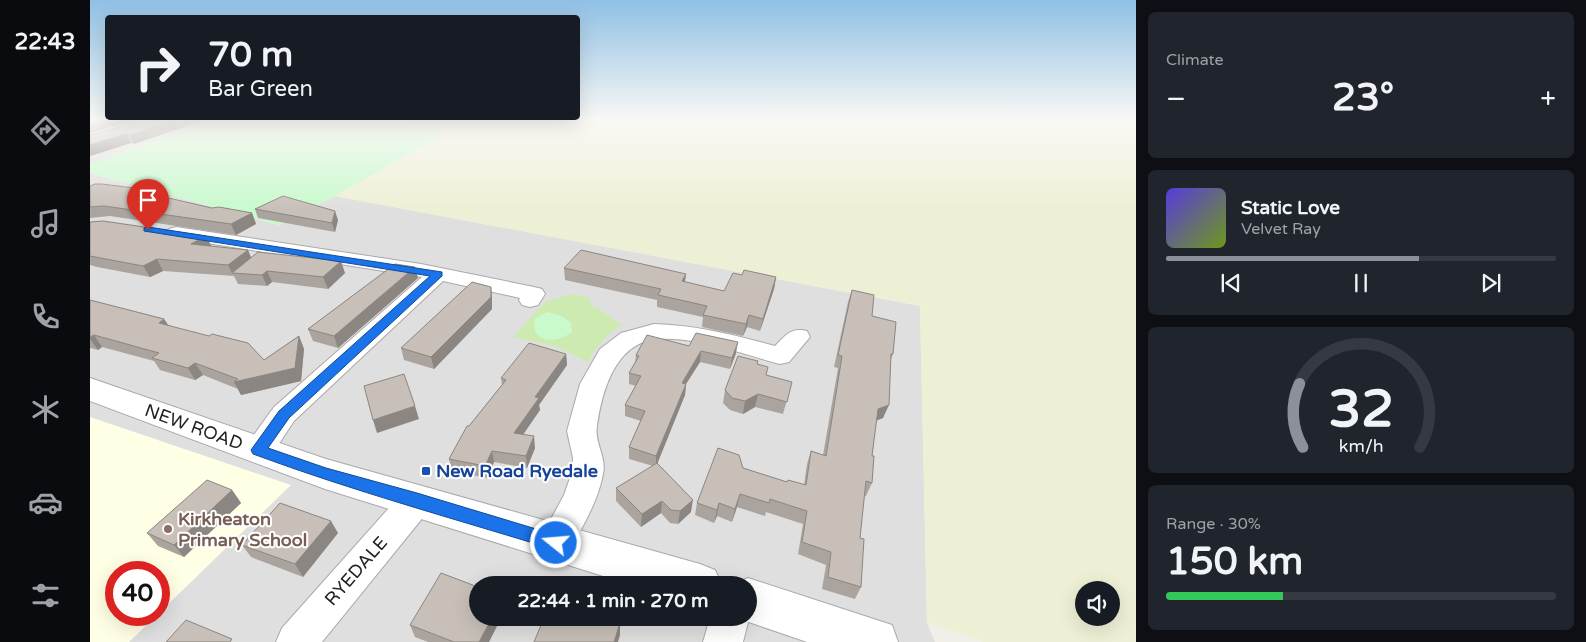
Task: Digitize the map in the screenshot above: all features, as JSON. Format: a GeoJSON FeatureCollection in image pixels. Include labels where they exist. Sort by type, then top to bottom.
{"type":"FeatureCollection","features":[{"type":"Feature","properties":{"kind":"street"},"geometry":{"type":"LineString","coordinates":[[157,231],[438,274],[534,294],[530,300]]}},
{"type":"Feature","properties":{"kind":"street"},"geometry":{"type":"LineString","coordinates":[[258,450],[284,414],[438,274]]}},
{"type":"Feature","properties":{"kind":"street"},"geometry":{"type":"LineString","coordinates":[[556,543],[580,497],[589,462],[581,428],[589,395],[605,359],[624,340],[650,331],[686,331],[790,354]]}},
{"type":"Feature","properties":{"kind":"street","name":"NEW ROAD"},"geometry":{"type":"LineString","coordinates":[[90,389],[325,474],[669,576]]}},
{"type":"Feature","properties":{"kind":"street","name":"RYEDALE"},"geometry":{"type":"LineString","coordinates":[[296,642],[417,500]]}},
{"type":"Feature","properties":{"kind":"street"},"geometry":{"type":"LineString","coordinates":[[757,603],[875,642]]}},
{"type":"Feature","properties":{"kind":"street"},"geometry":{"type":"LineString","coordinates":[[723,642],[727,626]]}},
{"type":"Feature","properties":{"kind":"shaded area"},"geometry":{"type":"Polygon","coordinates":[[[90,150],[130,150],[90,164],[90,150]]]}},
{"type":"Feature","properties":{"kind":"shaded area"},"geometry":{"type":"Polygon","coordinates":[[[416,150],[1136,150],[1136,642],[984,642],[927,623],[920,306],[335,196],[416,150]]]}},
{"type":"Feature","properties":{"kind":"shaded area"},"geometry":{"type":"Polygon","coordinates":[[[90,173],[279,225],[335,196],[920,306],[927,623],[935,642],[90,642],[90,173]]]}},
{"type":"Feature","properties":{"kind":"shaded area","name":"Kirkheaton Primary School"},"geometry":{"type":"Polygon","coordinates":[[[90,417],[291,485],[170,602],[170,561],[105,561],[105,626],[146,626],[129,642],[90,642],[90,417]]]}},
{"type":"Feature","properties":{"kind":"green space"},"geometry":{"type":"Polygon","coordinates":[[[131,150],[415,150],[335,196],[279,225],[90,173],[90,164],[131,150]]]}},
{"type":"Feature","properties":{"kind":"green space"},"geometry":{"type":"Polygon","coordinates":[[[572,294],[590,298],[591,306],[598,308],[622,325],[602,341],[588,362],[557,347],[513,337],[545,302],[572,294]]]}},
{"type":"Feature","properties":{"kind":"green space"},"geometry":{"type":"Polygon","coordinates":[[[547,312],[562,316],[571,323],[572,332],[559,339],[552,340],[540,337],[534,327],[535,318],[547,312]]]}},
{"type":"Feature","properties":{"kind":"building"},"geometry":{"type":"Polygon","coordinates":[[[95,184],[142,189],[138,191],[212,208],[219,207],[252,213],[231,224],[104,206],[90,207],[90,186],[95,184]]]}},
{"type":"Feature","properties":{"kind":"building"},"geometry":{"type":"Polygon","coordinates":[[[283,196],[335,211],[332,223],[255,209],[283,196]]]}},
{"type":"Feature","properties":{"kind":"building"},"geometry":{"type":"Polygon","coordinates":[[[103,221],[206,236],[191,244],[248,250],[228,265],[157,259],[143,266],[90,256],[90,222],[103,221]]]}},
{"type":"Feature","properties":{"kind":"building"},"geometry":{"type":"Polygon","coordinates":[[[581,250],[686,274],[682,281],[724,291],[733,273],[742,275],[744,270],[776,277],[763,319],[749,315],[746,324],[703,315],[707,306],[658,295],[661,289],[564,268],[581,250]]]}},
{"type":"Feature","properties":{"kind":"building"},"geometry":{"type":"Polygon","coordinates":[[[258,252],[341,261],[323,277],[267,271],[262,275],[232,273],[258,252]]]}},
{"type":"Feature","properties":{"kind":"building"},"geometry":{"type":"Polygon","coordinates":[[[395,264],[415,267],[334,336],[308,329],[395,264]]]}},
{"type":"Feature","properties":{"kind":"building"},"geometry":{"type":"Polygon","coordinates":[[[472,282],[491,287],[491,297],[431,357],[401,348],[472,282]]]}},
{"type":"Feature","properties":{"kind":"building"},"geometry":{"type":"Polygon","coordinates":[[[852,290],[874,295],[872,316],[896,322],[893,354],[891,354],[889,405],[878,409],[872,456],[874,456],[872,483],[866,481],[860,538],[864,539],[861,587],[828,577],[831,552],[802,542],[807,511],[770,499],[769,503],[740,494],[735,509],[719,503],[717,510],[697,503],[718,448],[739,455],[743,468],[787,482],[788,480],[806,485],[811,451],[826,456],[842,356],[838,355],[852,290]]]}},
{"type":"Feature","properties":{"kind":"building"},"geometry":{"type":"Polygon","coordinates":[[[90,300],[164,319],[159,323],[209,336],[212,334],[248,343],[264,360],[299,336],[295,368],[234,382],[238,379],[195,363],[188,368],[152,358],[159,353],[94,335],[90,337],[90,300]]]}},
{"type":"Feature","properties":{"kind":"building"},"geometry":{"type":"Polygon","coordinates":[[[696,333],[738,342],[732,358],[701,351],[682,383],[686,384],[656,456],[629,447],[645,411],[625,405],[641,376],[629,373],[639,356],[636,355],[647,335],[689,346],[696,333]]]}},
{"type":"Feature","properties":{"kind":"building"},"geometry":{"type":"Polygon","coordinates":[[[529,343],[566,354],[535,397],[539,398],[514,433],[534,436],[526,456],[492,451],[485,466],[449,459],[467,426],[469,426],[506,380],[501,378],[529,343]]]}},
{"type":"Feature","properties":{"kind":"building"},"geometry":{"type":"Polygon","coordinates":[[[738,356],[758,361],[757,364],[768,367],[766,375],[792,382],[787,402],[758,394],[745,401],[732,398],[725,390],[738,356]]]}},
{"type":"Feature","properties":{"kind":"building"},"geometry":{"type":"Polygon","coordinates":[[[404,374],[415,406],[373,420],[364,386],[404,374]]]}},
{"type":"Feature","properties":{"kind":"building"},"geometry":{"type":"Polygon","coordinates":[[[657,463],[693,500],[680,511],[671,510],[662,501],[642,514],[616,488],[657,463]]]}},
{"type":"Feature","properties":{"kind":"building"},"geometry":{"type":"Polygon","coordinates":[[[207,480],[232,490],[174,545],[147,533],[207,480]]]}},
{"type":"Feature","properties":{"kind":"building"},"geometry":{"type":"Polygon","coordinates":[[[280,503],[331,521],[295,564],[242,545],[280,503]]]}},
{"type":"Feature","properties":{"kind":"building"},"geometry":{"type":"Polygon","coordinates":[[[441,573],[469,584],[469,626],[488,626],[479,642],[454,642],[410,625],[441,573]]]}},
{"type":"Feature","properties":{"kind":"building"},"geometry":{"type":"Polygon","coordinates":[[[186,620],[232,639],[230,642],[166,642],[186,620]]]}},
{"type":"Feature","properties":{"kind":"building"},"geometry":{"type":"Polygon","coordinates":[[[541,626],[619,626],[614,642],[534,642],[541,626]]]}},
{"type":"Feature","properties":{"kind":"place","name":"New Road Ryedale"},"geometry":{"type":"Point","coordinates":[426,471]}},
{"type":"Feature","properties":{"kind":"place","name":"Kirkheaton Primary School"},"geometry":{"type":"Point","coordinates":[168,529]}},
{"type":"Feature","properties":{"kind":"route"},"geometry":{"type":"LineString","coordinates":[[148,230],[242,242],[438,274],[284,414],[258,450],[325,474],[556,543]]}}]}
